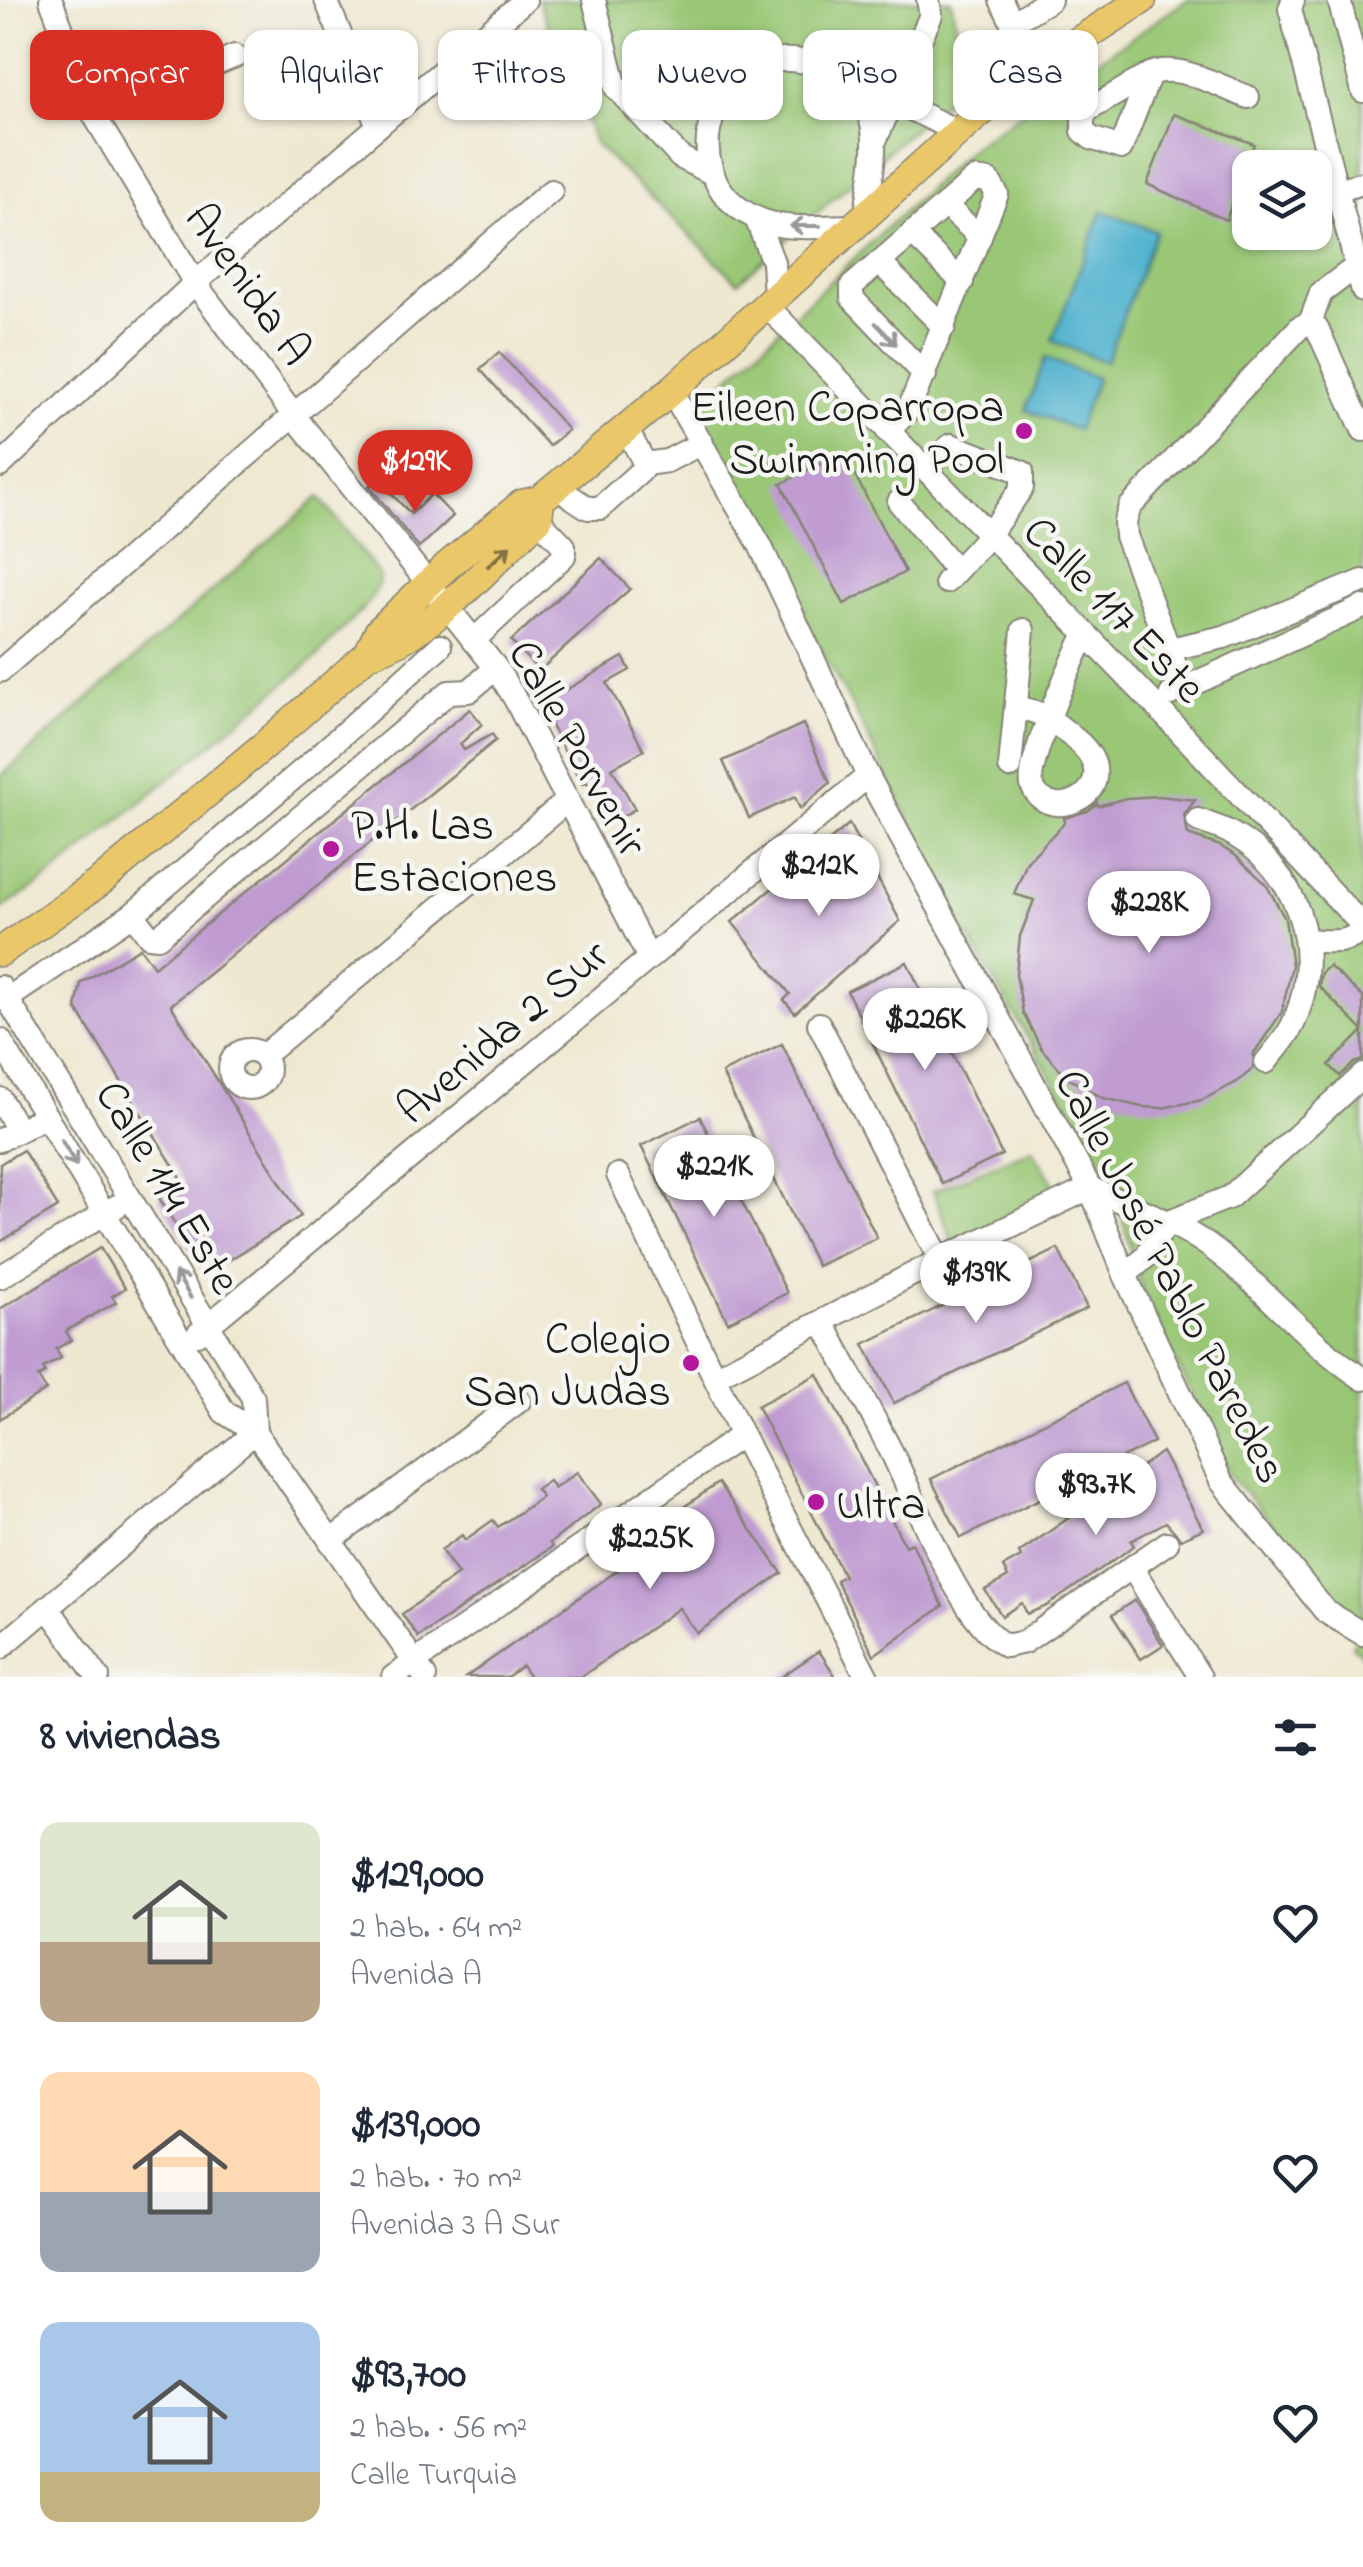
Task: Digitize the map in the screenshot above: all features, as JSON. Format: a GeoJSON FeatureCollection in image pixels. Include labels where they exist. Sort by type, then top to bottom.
{"type":"FeatureCollection","features":[{"type":"Feature","properties":{"kind":"main road"},"geometry":{"type":"LineString","coordinates":[[1083,30],[1110,8],[1142,0]]}},
{"type":"Feature","properties":{"kind":"main road"},"geometry":{"type":"LineString","coordinates":[[368,654],[392,648],[446,606],[545,502],[974,120]]}},
{"type":"Feature","properties":{"kind":"main road"},"geometry":{"type":"LineString","coordinates":[[0,952],[101,881],[368,654],[380,631],[427,584],[522,504],[545,502]]}},
{"type":"Feature","properties":{"kind":"street","name":"Avenida A"},"geometry":{"type":"LineString","coordinates":[[51,0],[62,30]]}},
{"type":"Feature","properties":{"kind":"street"},"geometry":{"type":"LineString","coordinates":[[326,0],[378,126]]}},
{"type":"Feature","properties":{"kind":"street"},"geometry":{"type":"LineString","coordinates":[[2,460],[194,283],[526,0]]}},
{"type":"Feature","properties":{"kind":"street"},"geometry":{"type":"LineString","coordinates":[[594,0],[616,88],[680,157],[713,174]]}},
{"type":"Feature","properties":{"kind":"street"},"geometry":{"type":"LineString","coordinates":[[925,30],[931,15],[928,0]]}},
{"type":"Feature","properties":{"kind":"street"},"geometry":{"type":"LineString","coordinates":[[1001,0],[1017,30]]}},
{"type":"Feature","properties":{"kind":"street"},"geometry":{"type":"LineString","coordinates":[[1012,23],[1050,0]]}},
{"type":"Feature","properties":{"kind":"street"},"geometry":{"type":"LineString","coordinates":[[1293,0],[1290,9],[1363,291]]}},
{"type":"Feature","properties":{"kind":"street"},"geometry":{"type":"LineString","coordinates":[[1339,0],[1363,91]]}},
{"type":"Feature","properties":{"kind":"street"},"geometry":{"type":"LineString","coordinates":[[224,61],[235,56]]}},
{"type":"Feature","properties":{"kind":"street"},"geometry":{"type":"LineString","coordinates":[[874,142],[870,116],[857,92],[837,74],[809,62],[782,60],[762,64],[723,93],[711,116],[707,146],[713,174],[731,201],[756,218],[783,226],[860,220],[874,142],[885,120]]}},
{"type":"Feature","properties":{"kind":"street"},"geometry":{"type":"LineString","coordinates":[[1098,104],[1161,69],[1185,73],[1248,98]]}},
{"type":"Feature","properties":{"kind":"street"},"geometry":{"type":"LineString","coordinates":[[1082,120],[1084,131],[1091,138],[1122,148],[1150,74]]}},
{"type":"Feature","properties":{"kind":"street","name":"Avenida A"},"geometry":{"type":"LineString","coordinates":[[97,120],[194,283],[427,584]]}},
{"type":"Feature","properties":{"kind":"street"},"geometry":{"type":"LineString","coordinates":[[933,120],[959,132]]}},
{"type":"Feature","properties":{"kind":"street"},"geometry":{"type":"LineString","coordinates":[[888,432],[909,409],[925,374],[944,328],[997,194],[989,180],[975,179],[852,286],[852,298],[925,374]]}},
{"type":"Feature","properties":{"kind":"street"},"geometry":{"type":"LineString","coordinates":[[1338,190],[1363,183]]}},
{"type":"Feature","properties":{"kind":"street"},"geometry":{"type":"LineString","coordinates":[[0,671],[551,191]]}},
{"type":"Feature","properties":{"kind":"street"},"geometry":{"type":"LineString","coordinates":[[945,205],[980,237]]}},
{"type":"Feature","properties":{"kind":"street"},"geometry":{"type":"LineString","coordinates":[[756,218],[773,262],[771,302]]}},
{"type":"Feature","properties":{"kind":"street"},"geometry":{"type":"LineString","coordinates":[[912,233],[962,282]]}},
{"type":"Feature","properties":{"kind":"street"},"geometry":{"type":"LineString","coordinates":[[879,262],[944,328]]}},
{"type":"Feature","properties":{"kind":"street"},"geometry":{"type":"LineString","coordinates":[[1183,686],[1126,536],[1130,508],[1300,327],[1310,323],[1320,293],[1357,266]]}},
{"type":"Feature","properties":{"kind":"street","name":"Calle 117 Este"},"geometry":{"type":"LineString","coordinates":[[771,302],[888,432],[1155,705],[1363,927]]}},
{"type":"Feature","properties":{"kind":"street"},"geometry":{"type":"LineString","coordinates":[[1310,323],[1316,328],[1363,430]]}},
{"type":"Feature","properties":{"kind":"street","name":"Calle José Pablo Paredes"},"geometry":{"type":"LineString","coordinates":[[671,391],[760,545],[868,776],[1090,1188],[1125,1275],[1221,1481],[1326,1612],[1363,1634]]}},
{"type":"Feature","properties":{"kind":"street"},"geometry":{"type":"LineString","coordinates":[[626,428],[645,464]]}},
{"type":"Feature","properties":{"kind":"street"},"geometry":{"type":"LineString","coordinates":[[645,464],[667,461],[702,444]]}},
{"type":"Feature","properties":{"kind":"street"},"geometry":{"type":"LineString","coordinates":[[899,502],[951,576],[989,535],[1022,488],[1022,472],[951,445],[924,469]]}},
{"type":"Feature","properties":{"kind":"street"},"geometry":{"type":"LineString","coordinates":[[545,502],[594,510],[642,471],[645,464]]}},
{"type":"Feature","properties":{"kind":"street"},"geometry":{"type":"LineString","coordinates":[[474,641],[564,556],[564,546],[545,502]]}},
{"type":"Feature","properties":{"kind":"street"},"geometry":{"type":"LineString","coordinates":[[1170,649],[1224,636],[1363,581]]}},
{"type":"Feature","properties":{"kind":"street","name":"Calle Porvenir"},"geometry":{"type":"LineString","coordinates":[[427,584],[496,668],[649,958]]}},
{"type":"Feature","properties":{"kind":"street"},"geometry":{"type":"LineString","coordinates":[[1320,599],[1330,622]]}},
{"type":"Feature","properties":{"kind":"street"},"geometry":{"type":"LineString","coordinates":[[1155,705],[1183,686],[1363,606]]}},
{"type":"Feature","properties":{"kind":"street"},"geometry":{"type":"LineString","coordinates":[[1273,618],[1283,642]]}},
{"type":"Feature","properties":{"kind":"street"},"geometry":{"type":"LineString","coordinates":[[1010,766],[1023,630]]}},
{"type":"Feature","properties":{"kind":"street"},"geometry":{"type":"LineString","coordinates":[[1016,708],[1040,711],[1050,718],[1086,634]]}},
{"type":"Feature","properties":{"kind":"street"},"geometry":{"type":"LineString","coordinates":[[1224,636],[1236,663]]}},
{"type":"Feature","properties":{"kind":"street"},"geometry":{"type":"LineString","coordinates":[[4,993],[133,914],[440,646]]}},
{"type":"Feature","properties":{"kind":"street"},"geometry":{"type":"LineString","coordinates":[[133,914],[149,936],[158,938],[448,692],[469,691],[496,668]]}},
{"type":"Feature","properties":{"kind":"street","name":"Avenida 2 Sur"},"geometry":{"type":"LineString","coordinates":[[184,1346],[868,776]]}},
{"type":"Feature","properties":{"kind":"street"},"geometry":{"type":"LineString","coordinates":[[262,1056],[568,800]]}},
{"type":"Feature","properties":{"kind":"street"},"geometry":{"type":"LineString","coordinates":[[1198,820],[1233,834],[1262,855],[1286,882],[1307,940],[1305,987],[1296,1019],[1266,1062]]}},
{"type":"Feature","properties":{"kind":"street"},"geometry":{"type":"LineString","coordinates":[[1307,940],[1342,942],[1354,938],[1363,927]]}},
{"type":"Feature","properties":{"kind":"street","name":"Calle 114 Este"},"geometry":{"type":"LineString","coordinates":[[4,993],[253,1398],[255,1432]]}},
{"type":"Feature","properties":{"kind":"street"},"geometry":{"type":"LineString","coordinates":[[818,1024],[940,1260]]}},
{"type":"Feature","properties":{"kind":"street","name":"Calle 114 Este"},"geometry":{"type":"LineString","coordinates":[[0,1040],[224,1412],[255,1432],[419,1669]]}},
{"type":"Feature","properties":{"kind":"street"},"geometry":{"type":"LineString","coordinates":[[1125,1275],[1146,1256],[1167,1222],[1230,1197],[1363,1075]]}},
{"type":"Feature","properties":{"kind":"street"},"geometry":{"type":"LineString","coordinates":[[0,1099],[9,1135],[46,1116]]}},
{"type":"Feature","properties":{"kind":"street"},"geometry":{"type":"LineString","coordinates":[[618,1175],[742,1435],[868,1677]]}},
{"type":"Feature","properties":{"kind":"street"},"geometry":{"type":"LineString","coordinates":[[716,1376],[940,1260],[1090,1188],[1210,1246],[1334,1360],[1363,1379]]}},
{"type":"Feature","properties":{"kind":"street"},"geometry":{"type":"LineString","coordinates":[[0,1276],[131,1198]]}},
{"type":"Feature","properties":{"kind":"street"},"geometry":{"type":"LineString","coordinates":[[822,1323],[939,1574],[990,1638],[1006,1646],[1024,1642],[1167,1543]]}},
{"type":"Feature","properties":{"kind":"street"},"geometry":{"type":"LineString","coordinates":[[330,1541],[518,1401]]}},
{"type":"Feature","properties":{"kind":"street"},"geometry":{"type":"LineString","coordinates":[[0,1648],[255,1432]]}},
{"type":"Feature","properties":{"kind":"street"},"geometry":{"type":"LineString","coordinates":[[393,1677],[419,1669],[742,1435]]}},
{"type":"Feature","properties":{"kind":"street"},"geometry":{"type":"LineString","coordinates":[[1133,1570],[1200,1677]]}},
{"type":"Feature","properties":{"kind":"street"},"geometry":{"type":"LineString","coordinates":[[48,1608],[98,1677]]}},
{"type":"Feature","properties":{"kind":"green space"},"geometry":{"type":"Polygon","coordinates":[[[538,0],[951,0],[957,30],[953,30],[953,94],[933,112],[933,30],[803,30],[803,120],[923,120],[738,282],[595,144],[586,120],[602,120],[602,30],[550,30],[538,0]]]}},
{"type":"Feature","properties":{"kind":"green space"},"geometry":{"type":"Polygon","coordinates":[[[1187,0],[1363,0],[1363,1655],[1352,1646],[1362,1626],[1232,1478],[1143,1294],[1111,1178],[958,920],[856,713],[689,415],[973,146],[1011,120],[1098,120],[1098,61],[1187,0]]]}},
{"type":"Feature","properties":{"kind":"green space"},"geometry":{"type":"Polygon","coordinates":[[[319,497],[380,576],[372,597],[318,656],[50,877],[0,910],[0,777],[319,497]]]}},
{"type":"Feature","properties":{"kind":"green space"},"geometry":{"type":"Polygon","coordinates":[[[1032,1149],[1058,1191],[954,1244],[933,1191],[1032,1149]]]}},
{"type":"Feature","properties":{"kind":"water"},"geometry":{"type":"Polygon","coordinates":[[[1102,211],[1156,231],[1106,362],[1052,341],[1102,211]]]}},
{"type":"Feature","properties":{"kind":"water"},"geometry":{"type":"Polygon","coordinates":[[[1045,358],[1097,378],[1077,430],[1026,410],[1045,358]]]}},
{"type":"Feature","properties":{"kind":"building"},"geometry":{"type":"Polygon","coordinates":[[[1174,114],[1254,144],[1252,150],[1232,150],[1232,204],[1226,220],[1147,184],[1174,114]]]}},
{"type":"Feature","properties":{"kind":"building"},"geometry":{"type":"Polygon","coordinates":[[[499,352],[568,430],[549,446],[480,369],[499,352]]]}},
{"type":"Feature","properties":{"kind":"building"},"geometry":{"type":"Polygon","coordinates":[[[843,452],[905,572],[844,604],[781,484],[843,452]]]}},
{"type":"Feature","properties":{"kind":"building"},"geometry":{"type":"Polygon","coordinates":[[[377,479],[411,514],[432,494],[453,516],[419,548],[369,486],[377,479]]]}},
{"type":"Feature","properties":{"kind":"building"},"geometry":{"type":"Polygon","coordinates":[[[601,558],[630,589],[539,671],[511,641],[601,558]]]}},
{"type":"Feature","properties":{"kind":"building"},"geometry":{"type":"Polygon","coordinates":[[[623,657],[630,670],[607,683],[644,750],[612,768],[635,809],[610,823],[587,782],[582,784],[540,705],[623,657]]]}},
{"type":"Feature","properties":{"kind":"building"},"geometry":{"type":"Polygon","coordinates":[[[470,709],[482,724],[460,744],[464,750],[492,734],[496,740],[171,1005],[301,1216],[206,1274],[159,1198],[184,1183],[76,1008],[81,983],[140,948],[154,967],[470,709]]]}},
{"type":"Feature","properties":{"kind":"building"},"geometry":{"type":"Polygon","coordinates":[[[803,724],[830,783],[800,809],[795,797],[749,818],[723,761],[803,724]]]}},
{"type":"Feature","properties":{"kind":"building"},"geometry":{"type":"Polygon","coordinates":[[[1126,798],[1195,800],[1184,815],[1188,835],[1236,856],[1266,884],[1285,919],[1292,965],[1282,1012],[1254,1053],[1253,1069],[1202,1100],[1162,1108],[1103,1098],[1068,1078],[1041,1048],[1023,1013],[1016,974],[1020,936],[1034,900],[1014,894],[1027,862],[1065,822],[1064,818],[1088,811],[1097,803],[1098,806],[1126,798]]]}},
{"type":"Feature","properties":{"kind":"building"},"geometry":{"type":"Polygon","coordinates":[[[849,824],[900,921],[795,1013],[784,1000],[790,994],[732,922],[849,824]]]}},
{"type":"Feature","properties":{"kind":"building"},"geometry":{"type":"Polygon","coordinates":[[[907,962],[1002,1155],[942,1184],[847,991],[907,962]]]}},
{"type":"Feature","properties":{"kind":"building"},"geometry":{"type":"Polygon","coordinates":[[[1329,966],[1363,997],[1363,1031],[1319,986],[1321,973],[1329,966]]]}},
{"type":"Feature","properties":{"kind":"building"},"geometry":{"type":"Polygon","coordinates":[[[1363,1031],[1363,1060],[1340,1076],[1329,1065],[1363,1031]]]}},
{"type":"Feature","properties":{"kind":"building"},"geometry":{"type":"Polygon","coordinates":[[[782,1044],[877,1238],[817,1266],[722,1073],[782,1044]]]}},
{"type":"Feature","properties":{"kind":"building"},"geometry":{"type":"Polygon","coordinates":[[[700,1117],[787,1293],[728,1322],[641,1146],[700,1117]]]}},
{"type":"Feature","properties":{"kind":"building"},"geometry":{"type":"Polygon","coordinates":[[[23,1150],[58,1207],[0,1242],[0,1164],[23,1150]]]}},
{"type":"Feature","properties":{"kind":"building"},"geometry":{"type":"Polygon","coordinates":[[[100,1248],[125,1288],[112,1296],[116,1302],[66,1331],[71,1340],[56,1349],[61,1358],[43,1368],[45,1373],[38,1377],[46,1390],[0,1419],[0,1309],[100,1248]]]}},
{"type":"Feature","properties":{"kind":"building"},"geometry":{"type":"Polygon","coordinates":[[[1058,1249],[1087,1308],[894,1403],[864,1344],[1058,1249]]]}},
{"type":"Feature","properties":{"kind":"building"},"geometry":{"type":"Polygon","coordinates":[[[818,1374],[905,1546],[912,1543],[943,1606],[874,1655],[836,1580],[844,1576],[757,1406],[818,1374]]]}},
{"type":"Feature","properties":{"kind":"building"},"geometry":{"type":"Polygon","coordinates":[[[1124,1383],[1154,1442],[961,1538],[931,1479],[1124,1383]]]}},
{"type":"Feature","properties":{"kind":"building"},"geometry":{"type":"Polygon","coordinates":[[[1162,1452],[1203,1529],[1181,1539],[1166,1522],[1131,1541],[1134,1546],[1047,1606],[1027,1614],[1022,1603],[1002,1616],[985,1590],[1008,1577],[1003,1567],[1162,1452]]]}},
{"type":"Feature","properties":{"kind":"building"},"geometry":{"type":"Polygon","coordinates":[[[577,1472],[601,1504],[550,1543],[552,1547],[418,1637],[402,1614],[458,1574],[441,1550],[462,1535],[465,1540],[493,1520],[498,1527],[542,1497],[536,1489],[549,1480],[554,1488],[577,1472]]]}},
{"type":"Feature","properties":{"kind":"building"},"geometry":{"type":"Polygon","coordinates":[[[718,1483],[782,1573],[697,1633],[679,1608],[581,1677],[530,1677],[522,1666],[507,1677],[466,1677],[645,1551],[637,1540],[718,1483]]]}},
{"type":"Feature","properties":{"kind":"building"},"geometry":{"type":"Polygon","coordinates":[[[1135,1600],[1163,1645],[1141,1659],[1112,1615],[1135,1600]]]}},
{"type":"Feature","properties":{"kind":"building"},"geometry":{"type":"Polygon","coordinates":[[[819,1651],[836,1677],[781,1677],[819,1651]]]}},
{"type":"Feature","properties":{"kind":"place","name":"Eileen Coparropa Swimming Pool"},"geometry":{"type":"Point","coordinates":[1024,431]}},
{"type":"Feature","properties":{"kind":"place","name":"P.H. Las Estaciones"},"geometry":{"type":"Point","coordinates":[331,849]}},
{"type":"Feature","properties":{"kind":"place","name":"Colegio San Judas"},"geometry":{"type":"Point","coordinates":[691,1363]}},
{"type":"Feature","properties":{"kind":"place","name":"Ultra"},"geometry":{"type":"Point","coordinates":[816,1502]}}]}
